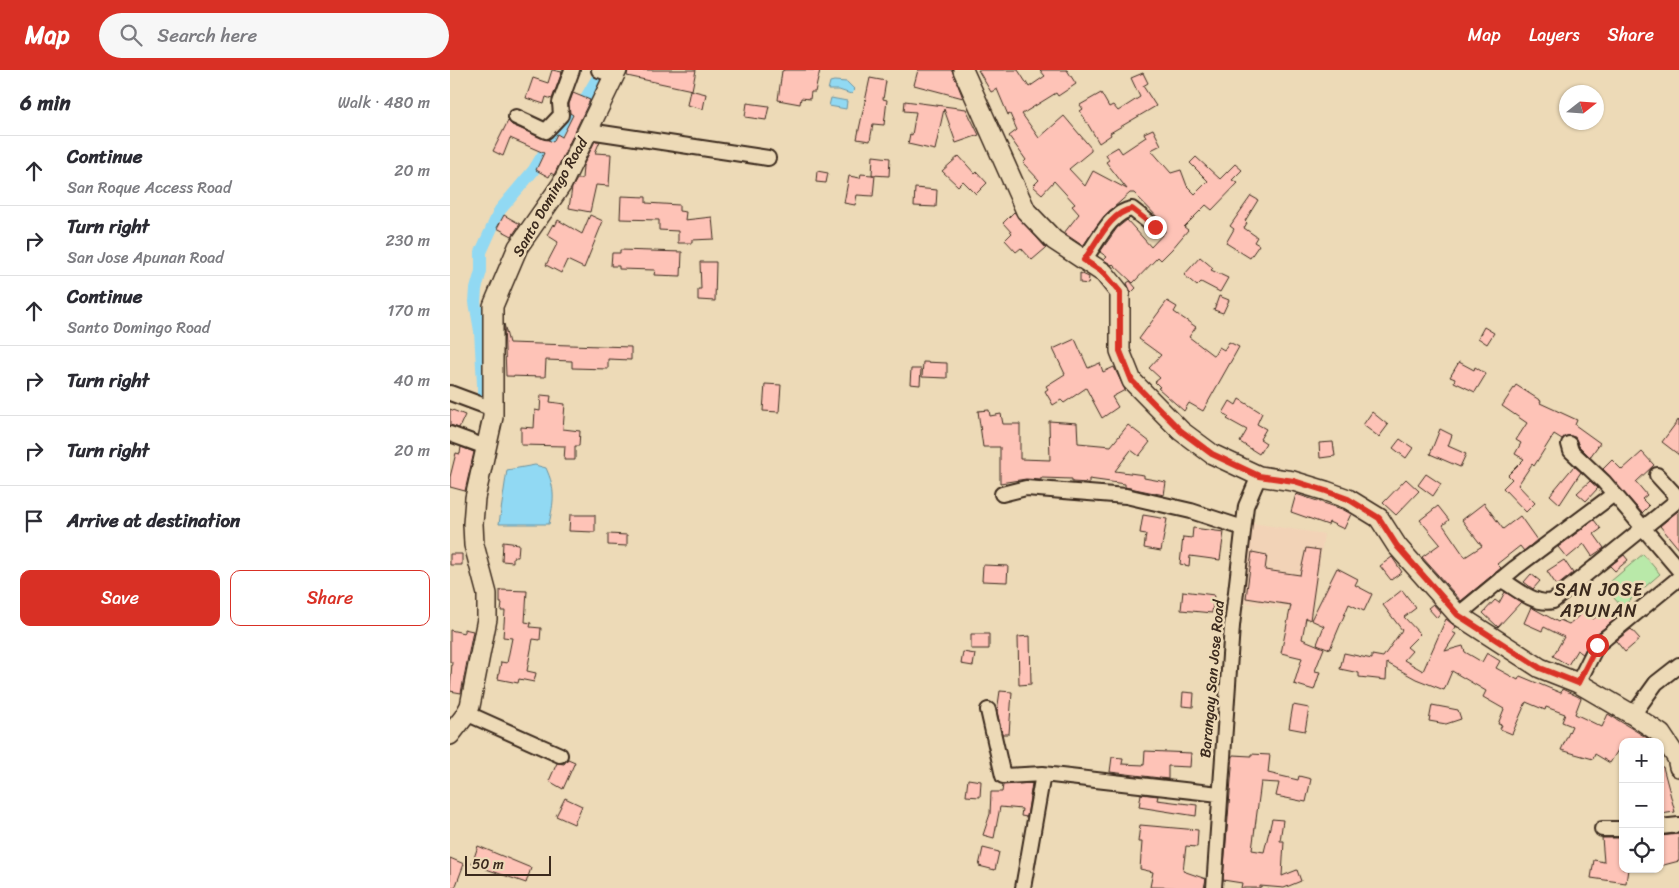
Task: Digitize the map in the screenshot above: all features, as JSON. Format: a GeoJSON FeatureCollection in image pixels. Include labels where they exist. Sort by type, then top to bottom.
{"type":"FeatureCollection","features":[{"type":"Feature","properties":{"kind":"street"},"geometry":{"type":"LineString","coordinates":[[516,117],[546,131],[561,115],[560,103],[572,70]]}},
{"type":"Feature","properties":{"kind":"street"},"geometry":{"type":"LineString","coordinates":[[963,70],[1026,211],[1054,240],[1104,273],[1120,292],[1120,351],[1132,381],[1181,431],[1212,454],[1259,476],[1294,481],[1326,491],[1348,499],[1379,518],[1397,546],[1458,615],[1540,668],[1578,683],[1633,715],[1661,734],[1677,758],[1679,767]]}},
{"type":"Feature","properties":{"kind":"street","name":"Santo Domingo Road"},"geometry":{"type":"LineString","coordinates":[[450,736],[470,706],[487,619],[487,594],[474,544],[473,524],[475,498],[491,430],[493,409],[493,306],[518,247],[562,184],[589,131],[609,72]]}},
{"type":"Feature","properties":{"kind":"street"},"geometry":{"type":"LineString","coordinates":[[589,131],[768,158]]}},
{"type":"Feature","properties":{"kind":"street"},"geometry":{"type":"LineString","coordinates":[[1084,260],[1114,217],[1123,210],[1132,209],[1155,227]]}},
{"type":"Feature","properties":{"kind":"street"},"geometry":{"type":"LineString","coordinates":[[450,393],[493,409]]}},
{"type":"Feature","properties":{"kind":"street"},"geometry":{"type":"LineString","coordinates":[[450,434],[486,447]]}},
{"type":"Feature","properties":{"kind":"street"},"geometry":{"type":"LineString","coordinates":[[1569,444],[1571,451],[1614,494],[1679,570]]}},
{"type":"Feature","properties":{"kind":"street"},"geometry":{"type":"LineString","coordinates":[[1501,579],[1526,595],[1547,603],[1553,601],[1679,499],[1657,475]]}},
{"type":"Feature","properties":{"kind":"street","name":"Barangay San Jose Road"},"geometry":{"type":"LineString","coordinates":[[1214,888],[1232,626],[1246,506],[1259,476]]}},
{"type":"Feature","properties":{"kind":"street"},"geometry":{"type":"LineString","coordinates":[[1002,494],[1026,488],[1126,496],[1191,511],[1243,528]]}},
{"type":"Feature","properties":{"kind":"street"},"geometry":{"type":"LineString","coordinates":[[1458,615],[1501,579],[1614,494]]}},
{"type":"Feature","properties":{"kind":"street"},"geometry":{"type":"LineString","coordinates":[[1578,683],[1597,645],[1679,578]]}},
{"type":"Feature","properties":{"kind":"street"},"geometry":{"type":"LineString","coordinates":[[1633,715],[1656,684],[1679,665]]}},
{"type":"Feature","properties":{"kind":"street"},"geometry":{"type":"LineString","coordinates":[[988,710],[1003,776],[1043,774],[1219,794]]}},
{"type":"Feature","properties":{"kind":"street"},"geometry":{"type":"LineString","coordinates":[[466,713],[560,755]]}},
{"type":"Feature","properties":{"kind":"street"},"geometry":{"type":"LineString","coordinates":[[1023,888],[1043,774]]}},
{"type":"Feature","properties":{"kind":"street"},"geometry":{"type":"LineString","coordinates":[[1664,827],[1679,825]]}},
{"type":"Feature","properties":{"kind":"street"},"geometry":{"type":"LineString","coordinates":[[1602,829],[1619,829]]}},
{"type":"Feature","properties":{"kind":"shaded area"},"geometry":{"type":"Polygon","coordinates":[[[1252,523],[1324,534],[1312,613],[1240,602],[1252,523]]]}},
{"type":"Feature","properties":{"kind":"green space"},"geometry":{"type":"Polygon","coordinates":[[[1643,554],[1660,574],[1622,607],[1604,587],[1643,554]]]}},
{"type":"Feature","properties":{"kind":"water"},"geometry":{"type":"Polygon","coordinates":[[[830,82],[847,82],[855,90],[851,94],[839,90],[828,90],[830,82]]]}},
{"type":"Feature","properties":{"kind":"water"},"geometry":{"type":"Polygon","coordinates":[[[831,98],[847,101],[846,109],[829,106],[831,98]]]}},
{"type":"Feature","properties":{"kind":"water"},"geometry":{"type":"Polygon","coordinates":[[[535,465],[546,468],[553,489],[549,524],[499,524],[507,470],[535,465]]]}},
{"type":"Feature","properties":{"kind":"building"},"geometry":{"type":"Polygon","coordinates":[[[552,70],[562,72],[552,99],[546,97],[544,104],[526,98],[533,78],[548,83],[552,70]]]}},
{"type":"Feature","properties":{"kind":"building"},"geometry":{"type":"Polygon","coordinates":[[[628,70],[696,70],[692,90],[627,76],[628,70]]]}},
{"type":"Feature","properties":{"kind":"building"},"geometry":{"type":"Polygon","coordinates":[[[820,70],[815,92],[811,92],[810,99],[801,98],[800,104],[778,100],[782,71],[820,70]]]}},
{"type":"Feature","properties":{"kind":"building"},"geometry":{"type":"Polygon","coordinates":[[[918,70],[952,70],[963,98],[914,85],[918,70]]]}},
{"type":"Feature","properties":{"kind":"building"},"geometry":{"type":"Polygon","coordinates":[[[978,70],[1018,70],[1029,87],[1045,76],[1040,70],[1067,70],[1076,84],[1058,96],[1056,93],[1022,114],[1039,138],[1064,116],[1091,148],[1091,151],[1069,169],[1085,186],[1093,171],[1127,189],[1106,162],[1109,160],[1106,154],[1118,147],[1122,153],[1146,137],[1144,133],[1153,129],[1161,145],[1151,150],[1171,173],[1181,170],[1187,186],[1195,194],[1208,181],[1190,163],[1196,157],[1220,179],[1235,164],[1242,170],[1232,180],[1238,183],[1212,210],[1206,205],[1184,227],[1188,230],[1172,249],[1161,260],[1158,257],[1133,283],[1113,264],[1104,260],[1107,257],[1100,252],[1117,228],[1127,220],[1151,247],[1165,232],[1163,223],[1134,193],[1130,193],[1104,216],[1083,246],[1064,233],[1079,214],[1072,206],[1075,204],[1054,181],[1042,194],[1033,186],[1039,180],[1023,163],[1026,160],[1009,136],[1017,130],[1010,114],[1008,115],[997,89],[991,92],[978,70]]]}},
{"type":"Feature","properties":{"kind":"building"},"geometry":{"type":"Polygon","coordinates":[[[1143,73],[1148,83],[1143,86],[1156,106],[1110,133],[1111,135],[1099,143],[1080,111],[1083,109],[1080,105],[1101,93],[1109,107],[1113,105],[1118,111],[1140,97],[1131,78],[1143,73]]]}},
{"type":"Feature","properties":{"kind":"building"},"geometry":{"type":"Polygon","coordinates":[[[870,78],[886,81],[883,99],[887,100],[884,125],[873,124],[870,141],[857,139],[870,78]]]}},
{"type":"Feature","properties":{"kind":"building"},"geometry":{"type":"Polygon","coordinates":[[[690,90],[706,94],[703,109],[687,105],[690,90]]]}},
{"type":"Feature","properties":{"kind":"building"},"geometry":{"type":"Polygon","coordinates":[[[573,93],[590,100],[554,175],[551,173],[549,177],[536,170],[544,153],[510,138],[503,156],[493,151],[508,121],[512,125],[553,142],[557,134],[562,137],[573,115],[570,113],[569,104],[573,93]]]}},
{"type":"Feature","properties":{"kind":"building"},"geometry":{"type":"Polygon","coordinates":[[[905,101],[966,109],[979,135],[956,143],[944,109],[935,150],[908,144],[910,134],[912,135],[916,112],[904,111],[905,101]]]}},
{"type":"Feature","properties":{"kind":"building"},"geometry":{"type":"Polygon","coordinates":[[[747,103],[769,106],[766,120],[745,117],[747,103]]]}},
{"type":"Feature","properties":{"kind":"building"},"geometry":{"type":"Polygon","coordinates":[[[595,141],[600,141],[595,153],[611,154],[609,186],[596,185],[590,212],[569,208],[572,188],[577,179],[582,179],[583,166],[595,141]]]}},
{"type":"Feature","properties":{"kind":"building"},"geometry":{"type":"Polygon","coordinates":[[[873,156],[890,158],[889,176],[875,175],[873,196],[857,195],[855,205],[844,203],[849,176],[860,178],[861,174],[872,175],[873,156]]]}},
{"type":"Feature","properties":{"kind":"building"},"geometry":{"type":"Polygon","coordinates":[[[959,156],[975,174],[977,172],[987,183],[976,194],[963,181],[958,186],[942,171],[959,156]]]}},
{"type":"Feature","properties":{"kind":"building"},"geometry":{"type":"Polygon","coordinates":[[[817,171],[828,173],[826,183],[816,182],[817,171]]]}},
{"type":"Feature","properties":{"kind":"building"},"geometry":{"type":"Polygon","coordinates":[[[915,188],[937,190],[936,207],[914,206],[915,188]]]}},
{"type":"Feature","properties":{"kind":"building"},"geometry":{"type":"Polygon","coordinates":[[[621,196],[646,197],[646,203],[679,205],[679,211],[686,212],[685,220],[712,217],[714,239],[692,240],[692,243],[678,243],[678,231],[659,230],[659,220],[620,219],[621,196]]]}},
{"type":"Feature","properties":{"kind":"building"},"geometry":{"type":"Polygon","coordinates":[[[1251,196],[1258,200],[1245,221],[1247,223],[1244,228],[1257,237],[1254,242],[1259,245],[1250,258],[1226,243],[1234,229],[1230,226],[1251,196]]]}},
{"type":"Feature","properties":{"kind":"building"},"geometry":{"type":"Polygon","coordinates":[[[1014,212],[1046,248],[1032,260],[1021,248],[1016,252],[1005,240],[1012,233],[1003,223],[1014,212]]]}},
{"type":"Feature","properties":{"kind":"building"},"geometry":{"type":"Polygon","coordinates":[[[504,215],[520,224],[512,236],[497,228],[504,215]]]}},
{"type":"Feature","properties":{"kind":"building"},"geometry":{"type":"Polygon","coordinates":[[[590,215],[603,221],[584,268],[567,260],[561,273],[546,265],[558,242],[547,235],[553,224],[555,226],[558,220],[582,234],[590,215]]]}},
{"type":"Feature","properties":{"kind":"building"},"geometry":{"type":"Polygon","coordinates":[[[620,250],[682,252],[681,276],[654,275],[655,270],[619,269],[619,266],[611,266],[612,253],[620,253],[620,250]]]}},
{"type":"Feature","properties":{"kind":"building"},"geometry":{"type":"Polygon","coordinates":[[[1200,257],[1213,268],[1211,270],[1228,278],[1220,292],[1201,282],[1197,286],[1184,275],[1200,257]]]}},
{"type":"Feature","properties":{"kind":"building"},"geometry":{"type":"Polygon","coordinates":[[[700,262],[716,262],[715,301],[698,300],[698,289],[701,289],[700,262]]]}},
{"type":"Feature","properties":{"kind":"building"},"geometry":{"type":"Polygon","coordinates":[[[1080,273],[1089,277],[1088,284],[1080,283],[1080,273]]]}},
{"type":"Feature","properties":{"kind":"building"},"geometry":{"type":"Polygon","coordinates":[[[1130,281],[1136,288],[1131,293],[1127,283],[1130,281]]]}},
{"type":"Feature","properties":{"kind":"building"},"geometry":{"type":"Polygon","coordinates":[[[1219,296],[1229,300],[1223,313],[1214,310],[1219,296]]]}},
{"type":"Feature","properties":{"kind":"building"},"geometry":{"type":"Polygon","coordinates":[[[1167,301],[1177,307],[1174,312],[1196,327],[1189,337],[1214,356],[1219,347],[1224,350],[1229,342],[1239,347],[1203,411],[1189,403],[1184,411],[1158,388],[1160,387],[1155,382],[1160,378],[1149,368],[1161,355],[1139,339],[1167,301]]]}},
{"type":"Feature","properties":{"kind":"building"},"geometry":{"type":"Polygon","coordinates":[[[504,324],[509,343],[631,347],[631,360],[608,359],[608,369],[572,368],[572,361],[546,360],[545,377],[506,376],[504,324]]]}},
{"type":"Feature","properties":{"kind":"building"},"geometry":{"type":"Polygon","coordinates":[[[1484,327],[1494,333],[1487,344],[1478,338],[1484,327]]]}},
{"type":"Feature","properties":{"kind":"building"},"geometry":{"type":"Polygon","coordinates":[[[1075,339],[1088,368],[1100,363],[1103,372],[1114,367],[1125,390],[1112,397],[1118,407],[1102,418],[1086,388],[1064,403],[1061,400],[1053,405],[1045,391],[1048,389],[1046,386],[1065,374],[1053,349],[1075,339]]]}},
{"type":"Feature","properties":{"kind":"building"},"geometry":{"type":"Polygon","coordinates":[[[923,362],[947,363],[947,378],[922,377],[923,362]]]}},
{"type":"Feature","properties":{"kind":"building"},"geometry":{"type":"Polygon","coordinates":[[[1459,362],[1474,370],[1475,367],[1486,374],[1475,392],[1454,382],[1455,379],[1450,377],[1459,362]]]}},
{"type":"Feature","properties":{"kind":"building"},"geometry":{"type":"Polygon","coordinates":[[[911,369],[921,369],[920,385],[910,384],[911,369]]]}},
{"type":"Feature","properties":{"kind":"building"},"geometry":{"type":"Polygon","coordinates":[[[765,384],[781,385],[779,412],[763,411],[765,384]]]}},
{"type":"Feature","properties":{"kind":"building"},"geometry":{"type":"Polygon","coordinates":[[[1516,385],[1541,401],[1540,403],[1577,420],[1575,425],[1600,443],[1590,457],[1579,446],[1575,437],[1567,436],[1562,439],[1554,434],[1534,466],[1532,464],[1518,485],[1535,503],[1526,512],[1503,488],[1512,479],[1508,475],[1524,459],[1515,454],[1521,443],[1516,440],[1527,423],[1502,406],[1516,385]]]}},
{"type":"Feature","properties":{"kind":"building"},"geometry":{"type":"Polygon","coordinates":[[[541,395],[551,396],[550,402],[565,404],[563,429],[580,431],[579,446],[575,446],[575,460],[564,460],[565,446],[521,445],[521,427],[534,428],[535,410],[540,411],[541,395]]]}},
{"type":"Feature","properties":{"kind":"building"},"geometry":{"type":"Polygon","coordinates":[[[1239,399],[1262,413],[1257,424],[1266,429],[1260,439],[1266,443],[1259,454],[1240,442],[1247,430],[1227,419],[1229,417],[1223,413],[1230,401],[1236,405],[1239,399]]]}},
{"type":"Feature","properties":{"kind":"building"},"geometry":{"type":"Polygon","coordinates":[[[450,409],[465,415],[459,428],[450,425],[450,409]]]}},
{"type":"Feature","properties":{"kind":"building"},"geometry":{"type":"Polygon","coordinates":[[[989,410],[990,416],[1001,414],[1003,424],[1020,424],[1020,459],[1050,460],[1049,421],[1077,423],[1078,443],[1111,446],[1128,425],[1150,442],[1139,456],[1131,450],[1115,471],[1144,475],[1144,478],[1166,482],[1164,495],[1125,487],[1125,484],[1089,479],[1089,483],[1072,482],[1072,479],[1041,478],[1041,480],[1026,479],[1000,483],[1000,447],[983,447],[978,411],[989,410]]]}},
{"type":"Feature","properties":{"kind":"building"},"geometry":{"type":"Polygon","coordinates":[[[1372,412],[1388,425],[1379,437],[1363,425],[1372,412]]]}},
{"type":"Feature","properties":{"kind":"building"},"geometry":{"type":"Polygon","coordinates":[[[1679,419],[1679,455],[1662,442],[1679,419]]]}},
{"type":"Feature","properties":{"kind":"building"},"geometry":{"type":"Polygon","coordinates":[[[1440,429],[1452,435],[1448,446],[1466,454],[1460,467],[1430,454],[1440,429]]]}},
{"type":"Feature","properties":{"kind":"building"},"geometry":{"type":"Polygon","coordinates":[[[1400,439],[1413,448],[1406,458],[1393,448],[1400,439]]]}},
{"type":"Feature","properties":{"kind":"building"},"geometry":{"type":"Polygon","coordinates":[[[1333,442],[1335,456],[1320,458],[1319,443],[1333,442]]]}},
{"type":"Feature","properties":{"kind":"building"},"geometry":{"type":"Polygon","coordinates":[[[461,447],[474,452],[465,491],[450,487],[450,477],[456,453],[460,454],[461,447]]]}},
{"type":"Feature","properties":{"kind":"building"},"geometry":{"type":"Polygon","coordinates":[[[1642,452],[1654,465],[1636,482],[1647,495],[1642,499],[1649,506],[1642,513],[1603,469],[1612,460],[1622,470],[1642,452]]]}},
{"type":"Feature","properties":{"kind":"building"},"geometry":{"type":"Polygon","coordinates":[[[1574,466],[1581,472],[1560,504],[1550,495],[1574,466]]]}},
{"type":"Feature","properties":{"kind":"building"},"geometry":{"type":"Polygon","coordinates":[[[1426,474],[1441,484],[1433,496],[1418,485],[1426,474]]]}},
{"type":"Feature","properties":{"kind":"building"},"geometry":{"type":"Polygon","coordinates":[[[1406,479],[1419,491],[1396,515],[1383,503],[1406,479]]]}},
{"type":"Feature","properties":{"kind":"building"},"geometry":{"type":"Polygon","coordinates":[[[1590,481],[1598,488],[1586,501],[1577,493],[1590,481]]]}},
{"type":"Feature","properties":{"kind":"building"},"geometry":{"type":"Polygon","coordinates":[[[1296,494],[1342,509],[1351,514],[1344,529],[1329,522],[1328,525],[1291,512],[1296,494]]]}},
{"type":"Feature","properties":{"kind":"building"},"geometry":{"type":"Polygon","coordinates":[[[1484,503],[1503,529],[1520,516],[1537,540],[1524,551],[1520,546],[1497,564],[1501,568],[1461,601],[1422,557],[1440,544],[1420,520],[1438,506],[1449,520],[1443,525],[1465,557],[1482,546],[1462,520],[1484,503]]]}},
{"type":"Feature","properties":{"kind":"building"},"geometry":{"type":"Polygon","coordinates":[[[1679,510],[1679,549],[1660,526],[1679,510]]]}},
{"type":"Feature","properties":{"kind":"building"},"geometry":{"type":"Polygon","coordinates":[[[570,515],[595,515],[595,532],[569,531],[570,515]]]}},
{"type":"Feature","properties":{"kind":"building"},"geometry":{"type":"Polygon","coordinates":[[[1143,515],[1167,519],[1161,551],[1144,548],[1146,534],[1140,533],[1143,515]]]}},
{"type":"Feature","properties":{"kind":"building"},"geometry":{"type":"Polygon","coordinates":[[[1594,520],[1601,529],[1594,534],[1604,548],[1592,556],[1584,544],[1567,558],[1558,547],[1594,520]]]}},
{"type":"Feature","properties":{"kind":"building"},"geometry":{"type":"Polygon","coordinates":[[[1193,528],[1224,532],[1220,560],[1190,556],[1189,566],[1180,564],[1183,537],[1192,538],[1193,528]]]}},
{"type":"Feature","properties":{"kind":"building"},"geometry":{"type":"Polygon","coordinates":[[[608,534],[627,535],[627,546],[608,545],[608,534]]]}},
{"type":"Feature","properties":{"kind":"building"},"geometry":{"type":"Polygon","coordinates":[[[503,542],[519,544],[518,557],[513,557],[513,562],[502,561],[503,542]]]}},
{"type":"Feature","properties":{"kind":"building"},"geometry":{"type":"Polygon","coordinates":[[[1306,548],[1320,550],[1310,620],[1306,618],[1302,639],[1324,648],[1315,671],[1320,672],[1314,690],[1294,684],[1302,658],[1281,653],[1291,605],[1246,598],[1252,552],[1267,555],[1265,570],[1300,575],[1306,548]]]}},
{"type":"Feature","properties":{"kind":"building"},"geometry":{"type":"Polygon","coordinates":[[[450,554],[462,554],[462,565],[450,565],[450,554]]]}},
{"type":"Feature","properties":{"kind":"building"},"geometry":{"type":"Polygon","coordinates":[[[1624,555],[1628,560],[1615,571],[1610,566],[1624,555]]]}},
{"type":"Feature","properties":{"kind":"building"},"geometry":{"type":"Polygon","coordinates":[[[1392,557],[1402,572],[1391,580],[1380,566],[1392,557]]]}},
{"type":"Feature","properties":{"kind":"building"},"geometry":{"type":"Polygon","coordinates":[[[1564,560],[1573,573],[1557,586],[1547,571],[1564,560]]]}},
{"type":"Feature","properties":{"kind":"building"},"geometry":{"type":"Polygon","coordinates":[[[983,565],[1008,566],[1007,582],[982,581],[983,565]]]}},
{"type":"Feature","properties":{"kind":"building"},"geometry":{"type":"Polygon","coordinates":[[[1337,568],[1358,579],[1355,585],[1372,594],[1364,611],[1349,604],[1330,649],[1317,644],[1324,626],[1311,620],[1337,568]]]}},
{"type":"Feature","properties":{"kind":"building"},"geometry":{"type":"Polygon","coordinates":[[[1531,574],[1540,581],[1533,589],[1524,582],[1531,574]]]}},
{"type":"Feature","properties":{"kind":"building"},"geometry":{"type":"Polygon","coordinates":[[[500,590],[527,591],[525,622],[531,623],[530,627],[541,628],[540,640],[533,639],[527,671],[536,673],[534,682],[519,679],[518,683],[498,679],[501,662],[507,663],[512,638],[503,637],[505,611],[501,611],[500,590]]]}},
{"type":"Feature","properties":{"kind":"building"},"geometry":{"type":"Polygon","coordinates":[[[1402,590],[1416,608],[1404,617],[1420,634],[1407,647],[1412,651],[1404,660],[1423,671],[1446,619],[1456,627],[1452,632],[1456,634],[1445,651],[1463,646],[1465,652],[1482,662],[1487,653],[1500,661],[1496,668],[1518,680],[1520,676],[1561,693],[1562,689],[1581,698],[1575,714],[1602,727],[1608,714],[1647,738],[1619,738],[1619,748],[1610,763],[1595,754],[1593,759],[1561,750],[1572,726],[1562,722],[1565,714],[1546,707],[1545,710],[1526,702],[1512,734],[1500,729],[1502,725],[1498,724],[1504,709],[1483,697],[1486,691],[1452,671],[1444,690],[1416,679],[1387,663],[1386,680],[1359,677],[1359,673],[1340,669],[1344,653],[1372,659],[1372,655],[1383,657],[1402,630],[1383,605],[1402,590]]]}},
{"type":"Feature","properties":{"kind":"building"},"geometry":{"type":"Polygon","coordinates":[[[1183,591],[1214,595],[1212,613],[1181,610],[1183,591]]]}},
{"type":"Feature","properties":{"kind":"building"},"geometry":{"type":"Polygon","coordinates":[[[1505,592],[1521,602],[1498,627],[1483,613],[1495,600],[1499,603],[1505,592]]]}},
{"type":"Feature","properties":{"kind":"building"},"geometry":{"type":"Polygon","coordinates":[[[1433,604],[1441,613],[1437,618],[1428,608],[1433,604]]]}},
{"type":"Feature","properties":{"kind":"building"},"geometry":{"type":"Polygon","coordinates":[[[1531,607],[1558,622],[1560,620],[1569,624],[1586,610],[1593,619],[1601,614],[1603,616],[1610,611],[1616,619],[1591,638],[1583,654],[1577,650],[1568,665],[1553,656],[1564,637],[1544,627],[1542,631],[1524,623],[1531,607]]]}},
{"type":"Feature","properties":{"kind":"building"},"geometry":{"type":"Polygon","coordinates":[[[464,629],[473,631],[461,693],[450,691],[452,662],[450,662],[450,630],[464,633],[464,629]]]}},
{"type":"Feature","properties":{"kind":"building"},"geometry":{"type":"Polygon","coordinates":[[[1631,629],[1640,639],[1625,652],[1616,641],[1631,629]]]}},
{"type":"Feature","properties":{"kind":"building"},"geometry":{"type":"Polygon","coordinates":[[[971,634],[989,634],[989,649],[971,649],[971,634]]]}},
{"type":"Feature","properties":{"kind":"building"},"geometry":{"type":"Polygon","coordinates":[[[1030,636],[1031,684],[1019,685],[1018,637],[1030,636]]]}},
{"type":"Feature","properties":{"kind":"building"},"geometry":{"type":"Polygon","coordinates":[[[963,652],[975,654],[973,666],[961,664],[963,652]]]}},
{"type":"Feature","properties":{"kind":"building"},"geometry":{"type":"Polygon","coordinates":[[[1000,691],[1012,692],[1009,734],[1002,734],[997,712],[1000,691]]]}},
{"type":"Feature","properties":{"kind":"building"},"geometry":{"type":"Polygon","coordinates":[[[1183,692],[1194,693],[1193,707],[1182,706],[1183,692]]]}},
{"type":"Feature","properties":{"kind":"building"},"geometry":{"type":"Polygon","coordinates":[[[1293,705],[1309,708],[1305,731],[1289,728],[1293,705]]]}},
{"type":"Feature","properties":{"kind":"building"},"geometry":{"type":"Polygon","coordinates":[[[1432,705],[1458,710],[1461,719],[1446,724],[1429,721],[1432,705]]]}},
{"type":"Feature","properties":{"kind":"building"},"geometry":{"type":"Polygon","coordinates":[[[1145,751],[1191,753],[1190,767],[1168,766],[1168,779],[1110,772],[1112,757],[1123,758],[1122,764],[1144,765],[1145,751]]]}},
{"type":"Feature","properties":{"kind":"building"},"geometry":{"type":"Polygon","coordinates":[[[1251,754],[1270,755],[1268,773],[1298,780],[1299,776],[1311,779],[1306,802],[1276,796],[1279,783],[1261,782],[1252,850],[1264,852],[1272,819],[1283,820],[1280,841],[1284,841],[1282,876],[1297,870],[1301,881],[1284,888],[1260,886],[1260,888],[1241,888],[1242,883],[1223,880],[1233,755],[1251,756],[1251,754]]]}},
{"type":"Feature","properties":{"kind":"building"},"geometry":{"type":"Polygon","coordinates":[[[568,759],[575,762],[563,789],[549,781],[557,763],[564,764],[568,759]]]}},
{"type":"Feature","properties":{"kind":"building"},"geometry":{"type":"Polygon","coordinates":[[[1664,771],[1675,812],[1664,813],[1664,771]]]}},
{"type":"Feature","properties":{"kind":"building"},"geometry":{"type":"Polygon","coordinates":[[[968,779],[981,781],[980,797],[966,796],[968,779]]]}},
{"type":"Feature","properties":{"kind":"building"},"geometry":{"type":"Polygon","coordinates":[[[1032,783],[1027,817],[1021,816],[1022,809],[1000,807],[994,838],[983,835],[990,814],[991,792],[1002,792],[1003,785],[1032,783]]]}},
{"type":"Feature","properties":{"kind":"building"},"geometry":{"type":"Polygon","coordinates":[[[1141,794],[1158,796],[1157,800],[1197,805],[1196,816],[1139,807],[1141,794]]]}},
{"type":"Feature","properties":{"kind":"building"},"geometry":{"type":"Polygon","coordinates":[[[565,798],[582,806],[574,824],[556,816],[565,798]]]}},
{"type":"Feature","properties":{"kind":"building"},"geometry":{"type":"Polygon","coordinates":[[[1140,825],[1198,830],[1197,847],[1186,846],[1183,871],[1206,879],[1204,888],[1150,887],[1153,872],[1140,869],[1142,842],[1138,842],[1140,825]]]}},
{"type":"Feature","properties":{"kind":"building"},"geometry":{"type":"Polygon","coordinates":[[[1679,834],[1679,861],[1664,865],[1664,836],[1679,834]]]}},
{"type":"Feature","properties":{"kind":"building"},"geometry":{"type":"Polygon","coordinates":[[[1602,838],[1619,838],[1619,873],[1627,873],[1626,883],[1591,878],[1594,860],[1604,862],[1602,838]]]}},
{"type":"Feature","properties":{"kind":"building"},"geometry":{"type":"Polygon","coordinates":[[[478,846],[531,868],[526,883],[472,864],[478,846]]]}},
{"type":"Feature","properties":{"kind":"building"},"geometry":{"type":"Polygon","coordinates":[[[983,848],[999,852],[995,870],[979,866],[983,848]]]}},
{"type":"Feature","properties":{"kind":"building"},"geometry":{"type":"Polygon","coordinates":[[[450,858],[464,864],[455,888],[450,888],[450,858]]]}},
{"type":"Feature","properties":{"kind":"waterway"},"geometry":{"type":"LineString","coordinates":[[484,402],[480,331],[475,302],[481,271],[481,252],[500,210],[533,171],[561,125],[573,120],[602,70]]}},
{"type":"Feature","properties":{"kind":"district","name":"SAN JOSE APUNAN"},"geometry":{"type":"Point","coordinates":[1599,600]}},
{"type":"Feature","properties":{"kind":"route"},"geometry":{"type":"LineString","coordinates":[[1155,227],[1132,209],[1123,210],[1114,217],[1084,260],[1104,273],[1120,292],[1120,351],[1132,381],[1181,431],[1212,454],[1259,476],[1294,481],[1326,491],[1348,499],[1379,518],[1397,546],[1458,615],[1540,668],[1578,683],[1597,645]]}}]}
